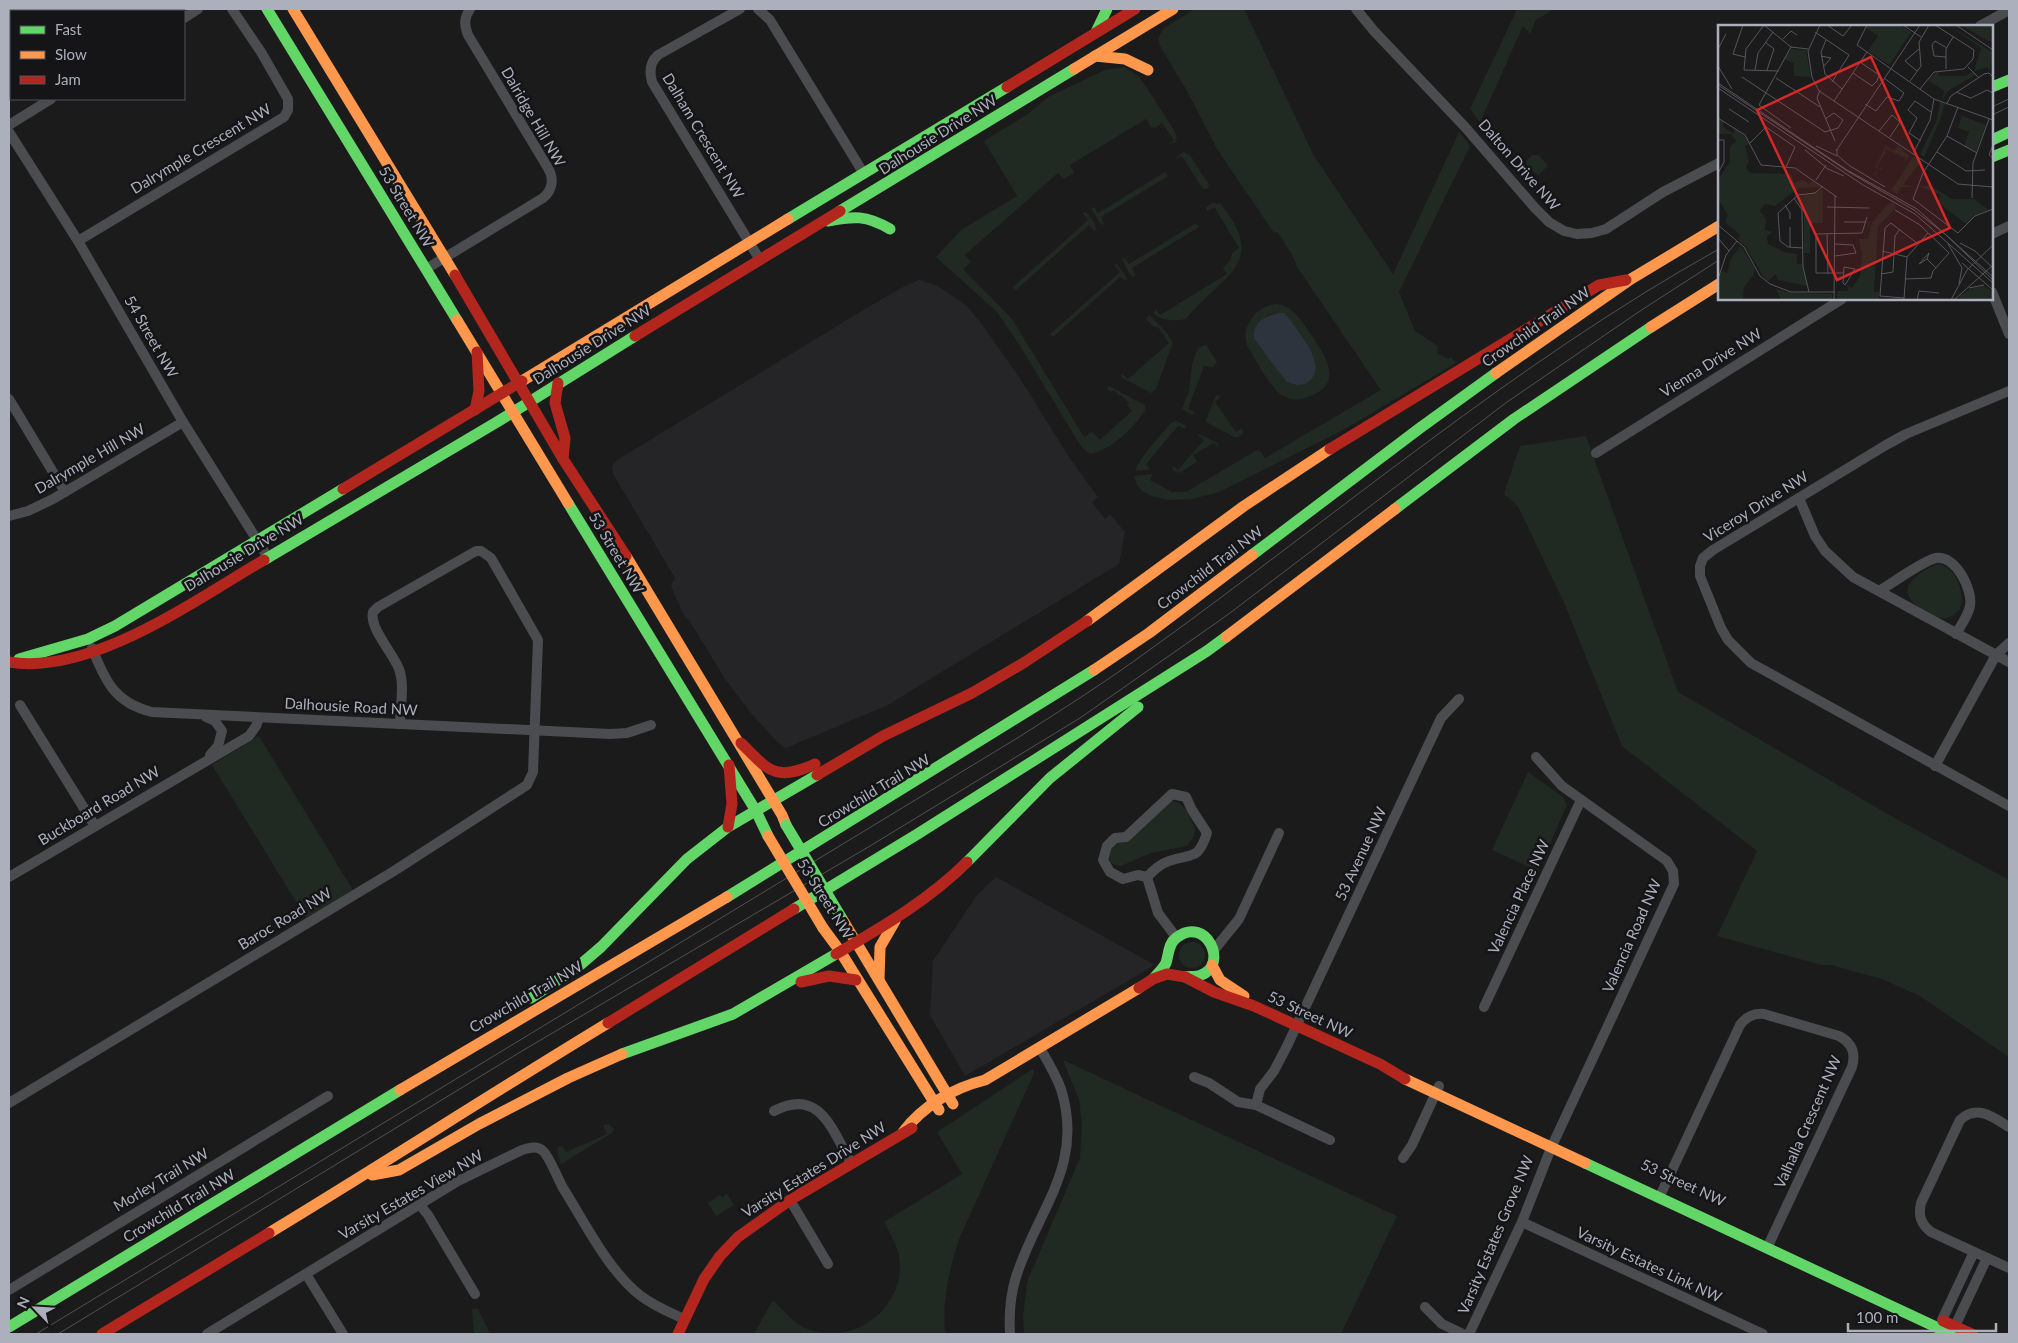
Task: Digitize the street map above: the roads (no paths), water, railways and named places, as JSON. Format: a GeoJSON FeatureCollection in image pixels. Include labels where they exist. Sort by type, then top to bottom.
{"type":"FeatureCollection","features":[{"type":"Feature","properties":{"kind":"main road","name":"53 Street NW"},"geometry":{"type":"LineString","coordinates":[[267,9],[729,765],[756,811],[768,836],[823,928],[840,951],[856,980],[938,1107]]}},
{"type":"Feature","properties":{"kind":"main road","name":"53 Street NW"},"geometry":{"type":"LineString","coordinates":[[294,9],[445,258],[563,460],[646,587],[740,743],[782,815],[786,826],[880,980],[950,1100]]}},
{"type":"Feature","properties":{"kind":"main road"},"geometry":{"type":"LineString","coordinates":[[1095,33],[1104,18],[1106,9]]}},
{"type":"Feature","properties":{"kind":"main road","name":"Dalhousie Drive NW"},"geometry":{"type":"LineString","coordinates":[[9,662],[88,639],[131,616],[502,394],[1135,9]]}},
{"type":"Feature","properties":{"kind":"main road","name":"Dalhousie Drive NW"},"geometry":{"type":"LineString","coordinates":[[9,662],[26,665],[48,663],[94,653],[158,622],[513,412],[1173,9]]}},
{"type":"Feature","properties":{"kind":"main road"},"geometry":{"type":"LineString","coordinates":[[1096,56],[1125,59],[1148,70]]}},
{"type":"Feature","properties":{"kind":"main road"},"geometry":{"type":"LineString","coordinates":[[1993,87],[2009,80]]}},
{"type":"Feature","properties":{"kind":"main road"},"geometry":{"type":"LineString","coordinates":[[1993,140],[2009,132]]}},
{"type":"Feature","properties":{"kind":"main road"},"geometry":{"type":"LineString","coordinates":[[1993,157],[2009,150]]}},
{"type":"Feature","properties":{"kind":"main road"},"geometry":{"type":"LineString","coordinates":[[822,222],[870,217],[890,228]]}},
{"type":"Feature","properties":{"kind":"main road","name":"Crowchild Trail NW"},"geometry":{"type":"LineString","coordinates":[[9,1327],[450,1058],[771,871],[1058,694],[1149,633],[1420,428],[1631,279],[1718,227]]}},
{"type":"Feature","properties":{"kind":"main road"},"geometry":{"type":"LineString","coordinates":[[450,1058],[468,1040],[587,959],[620,928],[687,858],[728,827],[883,736],[972,693],[1026,662],[1079,627],[1244,506],[1323,453],[1599,285],[1631,279]]}},
{"type":"Feature","properties":{"kind":"main road"},"geometry":{"type":"LineString","coordinates":[[364,1176],[399,1170],[568,1078],[622,1054],[734,1014],[896,919],[952,877],[1050,778],[1208,652],[1514,420],[1620,347],[1718,285]]}},
{"type":"Feature","properties":{"kind":"main road"},"geometry":{"type":"LineString","coordinates":[[475,410],[479,391],[477,352]]}},
{"type":"Feature","properties":{"kind":"main road"},"geometry":{"type":"LineString","coordinates":[[558,383],[555,403],[565,438],[563,460]]}},
{"type":"Feature","properties":{"kind":"main road"},"geometry":{"type":"LineString","coordinates":[[102,1334],[364,1176],[468,1107],[900,845],[1208,652]]}},
{"type":"Feature","properties":{"kind":"main road"},"geometry":{"type":"LineString","coordinates":[[740,743],[768,769],[778,774],[785,774],[804,770],[866,738],[883,736]]}},
{"type":"Feature","properties":{"kind":"main road"},"geometry":{"type":"LineString","coordinates":[[728,827],[733,806],[729,765]]}},
{"type":"Feature","properties":{"kind":"main road"},"geometry":{"type":"LineString","coordinates":[[880,980],[880,947],[896,919]]}},
{"type":"Feature","properties":{"kind":"main road"},"geometry":{"type":"LineString","coordinates":[[1176,937],[1192,932],[1205,936],[1211,942],[1214,950],[1212,965],[1202,975],[1184,977]]}},
{"type":"Feature","properties":{"kind":"main road","name":"Varsity Estates Drive NW"},"geometry":{"type":"LineString","coordinates":[[1153,979],[1165,965],[1170,947],[1176,937]]}},
{"type":"Feature","properties":{"kind":"main road","name":"53 Street NW"},"geometry":{"type":"LineString","coordinates":[[1212,965],[1215,976],[1221,982],[1246,996],[1254,1006]]}},
{"type":"Feature","properties":{"kind":"main road"},"geometry":{"type":"LineString","coordinates":[[788,984],[797,984],[828,974],[856,980]]}},
{"type":"Feature","properties":{"kind":"main road","name":"Varsity Estates Drive NW"},"geometry":{"type":"LineString","coordinates":[[678,1334],[704,1278],[727,1248],[756,1223],[790,1200],[904,1132],[915,1117],[981,1088],[985,1080],[1153,979],[1167,974],[1184,977]]}},
{"type":"Feature","properties":{"kind":"main road","name":"53 Street NW"},"geometry":{"type":"LineString","coordinates":[[1184,977],[1214,992],[1242,1004],[1254,1006],[1296,1025],[1380,1064],[1394,1074],[1438,1090],[1947,1329],[1972,1334]]}},
{"type":"Feature","properties":{"kind":"street"},"geometry":{"type":"LineString","coordinates":[[185,17],[198,9]]}},
{"type":"Feature","properties":{"kind":"street","name":"Dalrymple Crescent NW"},"geometry":{"type":"LineString","coordinates":[[78,241],[284,117],[288,110],[288,99],[261,52],[232,9]]}},
{"type":"Feature","properties":{"kind":"street","name":"Dalridge Hill NW"},"geometry":{"type":"LineString","coordinates":[[426,269],[543,198],[548,194],[552,184],[551,173],[465,29],[465,18],[470,9]]}},
{"type":"Feature","properties":{"kind":"street","name":"Dalham Crescent NW"},"geometry":{"type":"LineString","coordinates":[[740,9],[658,55],[651,66],[650,74],[652,82],[760,260]]}},
{"type":"Feature","properties":{"kind":"street"},"geometry":{"type":"LineString","coordinates":[[758,9],[770,20],[864,174]]}},
{"type":"Feature","properties":{"kind":"street","name":"Dalton Drive NW"},"geometry":{"type":"LineString","coordinates":[[1356,9],[1374,31],[1465,127],[1535,208],[1549,222],[1564,231],[1577,234],[1592,234],[1606,229],[1664,192],[1718,164]]}},
{"type":"Feature","properties":{"kind":"street"},"geometry":{"type":"LineString","coordinates":[[1982,25],[2009,10]]}},
{"type":"Feature","properties":{"kind":"street"},"geometry":{"type":"LineString","coordinates":[[9,124],[49,100]]}},
{"type":"Feature","properties":{"kind":"street","name":"54 Street NW"},"geometry":{"type":"LineString","coordinates":[[9,132],[78,241],[183,422],[267,556]]}},
{"type":"Feature","properties":{"kind":"street"},"geometry":{"type":"LineString","coordinates":[[1993,234],[2009,226]]}},
{"type":"Feature","properties":{"kind":"street"},"geometry":{"type":"LineString","coordinates":[[1993,294],[2009,334]]}},
{"type":"Feature","properties":{"kind":"street","name":"Vienna Drive NW"},"geometry":{"type":"LineString","coordinates":[[1596,453],[1840,300]]}},
{"type":"Feature","properties":{"kind":"street","name":"Viceroy Drive NW"},"geometry":{"type":"LineString","coordinates":[[2009,391],[1906,434],[1713,550],[1703,558],[1700,566],[1700,576],[1721,628],[1728,640],[1751,663],[2009,806]]}},
{"type":"Feature","properties":{"kind":"street"},"geometry":{"type":"LineString","coordinates":[[9,399],[65,492]]}},
{"type":"Feature","properties":{"kind":"street","name":"Dalrymple Hill NW"},"geometry":{"type":"LineString","coordinates":[[9,516],[41,506],[183,422]]}},
{"type":"Feature","properties":{"kind":"street"},"geometry":{"type":"LineString","coordinates":[[1799,498],[1825,551],[1853,577],[2009,662]]}},
{"type":"Feature","properties":{"kind":"street","name":"Baroc Road NW"},"geometry":{"type":"LineString","coordinates":[[9,1103],[394,870],[524,788],[530,781],[533,772],[538,640],[491,558],[481,551],[476,551],[378,607],[373,612],[374,624],[396,662],[401,675],[400,724]]}},
{"type":"Feature","properties":{"kind":"street"},"geometry":{"type":"LineString","coordinates":[[1879,591],[1931,560],[1942,558],[1952,562],[1959,569],[1970,598],[1970,608],[1956,634]]}},
{"type":"Feature","properties":{"kind":"street","name":"Dalhousie Road NW"},"geometry":{"type":"LineString","coordinates":[[88,639],[107,683],[120,698],[152,712],[621,734],[651,725]]}},
{"type":"Feature","properties":{"kind":"street"},"geometry":{"type":"LineString","coordinates":[[1935,766],[1996,655],[2009,643]]}},
{"type":"Feature","properties":{"kind":"street","name":"53 Avenue NW"},"geometry":{"type":"LineString","coordinates":[[1256,1105],[1260,1089],[1274,1071],[1440,718],[1459,699]]}},
{"type":"Feature","properties":{"kind":"street"},"geometry":{"type":"LineString","coordinates":[[20,705],[95,826]]}},
{"type":"Feature","properties":{"kind":"street","name":"Buckboard Road NW"},"geometry":{"type":"LineString","coordinates":[[199,715],[215,721],[222,731],[218,746],[206,760]]}},
{"type":"Feature","properties":{"kind":"street","name":"Buckboard Road NW"},"geometry":{"type":"LineString","coordinates":[[9,877],[249,736],[259,718]]}},
{"type":"Feature","properties":{"kind":"street","name":"Valencia Road NW"},"geometry":{"type":"LineString","coordinates":[[1536,757],[1562,786],[1667,861],[1673,871],[1674,878],[1671,889],[1552,1144]]}},
{"type":"Feature","properties":{"kind":"street"},"geometry":{"type":"LineString","coordinates":[[1172,794],[1186,797],[1207,833],[1201,848],[1194,856],[1170,861],[1157,867],[1147,877],[1138,875],[1123,879],[1110,872],[1103,860],[1107,846],[1115,838],[1126,837],[1172,794]]}},
{"type":"Feature","properties":{"kind":"street","name":"Valencia Place NW"},"geometry":{"type":"LineString","coordinates":[[1484,1007],[1580,800]]}},
{"type":"Feature","properties":{"kind":"street"},"geometry":{"type":"LineString","coordinates":[[1214,950],[1239,919],[1279,833]]}},
{"type":"Feature","properties":{"kind":"street"},"geometry":{"type":"LineString","coordinates":[[1147,877],[1158,913],[1176,937]]}},
{"type":"Feature","properties":{"kind":"street"},"geometry":{"type":"LineString","coordinates":[[1205,936],[1225,936]]}},
{"type":"Feature","properties":{"kind":"street","name":"Valhalla Crescent NW"},"geometry":{"type":"LineString","coordinates":[[1661,1194],[1744,1020],[1754,1014],[1764,1014],[1840,1036],[1848,1042],[1854,1053],[1852,1067],[1769,1244]]}},
{"type":"Feature","properties":{"kind":"street"},"geometry":{"type":"LineString","coordinates":[[1010,1334],[1010,1302],[1015,1279],[1061,1175],[1068,1139],[1066,1110],[1061,1089],[1052,1068],[1040,1048]]}},
{"type":"Feature","properties":{"kind":"street"},"geometry":{"type":"LineString","coordinates":[[1194,1077],[1216,1087],[1231,1099],[1256,1105],[1330,1140]]}},
{"type":"Feature","properties":{"kind":"street"},"geometry":{"type":"LineString","coordinates":[[1403,1158],[1412,1146],[1438,1090]]}},
{"type":"Feature","properties":{"kind":"street","name":"Morley Trail NW"},"geometry":{"type":"LineString","coordinates":[[9,1290],[328,1096]]}},
{"type":"Feature","properties":{"kind":"street"},"geometry":{"type":"LineString","coordinates":[[774,1111],[798,1103],[817,1109],[851,1163]]}},
{"type":"Feature","properties":{"kind":"street"},"geometry":{"type":"LineString","coordinates":[[2009,1127],[1983,1112],[1972,1112],[1964,1116],[1957,1125],[1921,1203],[1920,1219],[1931,1232],[2009,1268]]}},
{"type":"Feature","properties":{"kind":"street","name":"Varsity Estates Grove NW"},"geometry":{"type":"LineString","coordinates":[[1469,1334],[1522,1222],[1552,1144]]}},
{"type":"Feature","properties":{"kind":"street","name":"Varsity Estates View NW"},"geometry":{"type":"LineString","coordinates":[[207,1334],[458,1181],[522,1150],[533,1148],[542,1150],[616,1270],[639,1295],[662,1309],[684,1319]]}},
{"type":"Feature","properties":{"kind":"street"},"geometry":{"type":"LineString","coordinates":[[790,1200],[828,1264]]}},
{"type":"Feature","properties":{"kind":"street"},"geometry":{"type":"LineString","coordinates":[[420,1205],[428,1215],[475,1294]]}},
{"type":"Feature","properties":{"kind":"street","name":"Varsity Estates Link NW"},"geometry":{"type":"LineString","coordinates":[[1522,1222],[1763,1334]]}},
{"type":"Feature","properties":{"kind":"street"},"geometry":{"type":"LineString","coordinates":[[1947,1329],[1974,1252]]}},
{"type":"Feature","properties":{"kind":"street"},"geometry":{"type":"LineString","coordinates":[[1947,1329],[1987,1258]]}},
{"type":"Feature","properties":{"kind":"street"},"geometry":{"type":"LineString","coordinates":[[306,1274],[343,1334]]}},
{"type":"Feature","properties":{"kind":"street","name":"Varsity Estates Grove NW"},"geometry":{"type":"LineString","coordinates":[[1425,1307],[1442,1324],[1463,1334]]}},
{"type":"Feature","properties":{"kind":"tram line"},"geometry":{"type":"LineString","coordinates":[[1993,107],[2009,99]]}},
{"type":"Feature","properties":{"kind":"tram line"},"geometry":{"type":"LineString","coordinates":[[1993,115],[2009,107]]}},
{"type":"Feature","properties":{"kind":"tram line"},"geometry":{"type":"LineString","coordinates":[[36,1334],[1052,716],[1148,651],[1499,390],[1571,340],[1644,293],[1718,250]]}},
{"type":"Feature","properties":{"kind":"tram line"},"geometry":{"type":"LineString","coordinates":[[58,1334],[522,1051],[870,846],[1080,718],[1226,616],[1507,402],[1640,311],[1718,261]]}}]}
